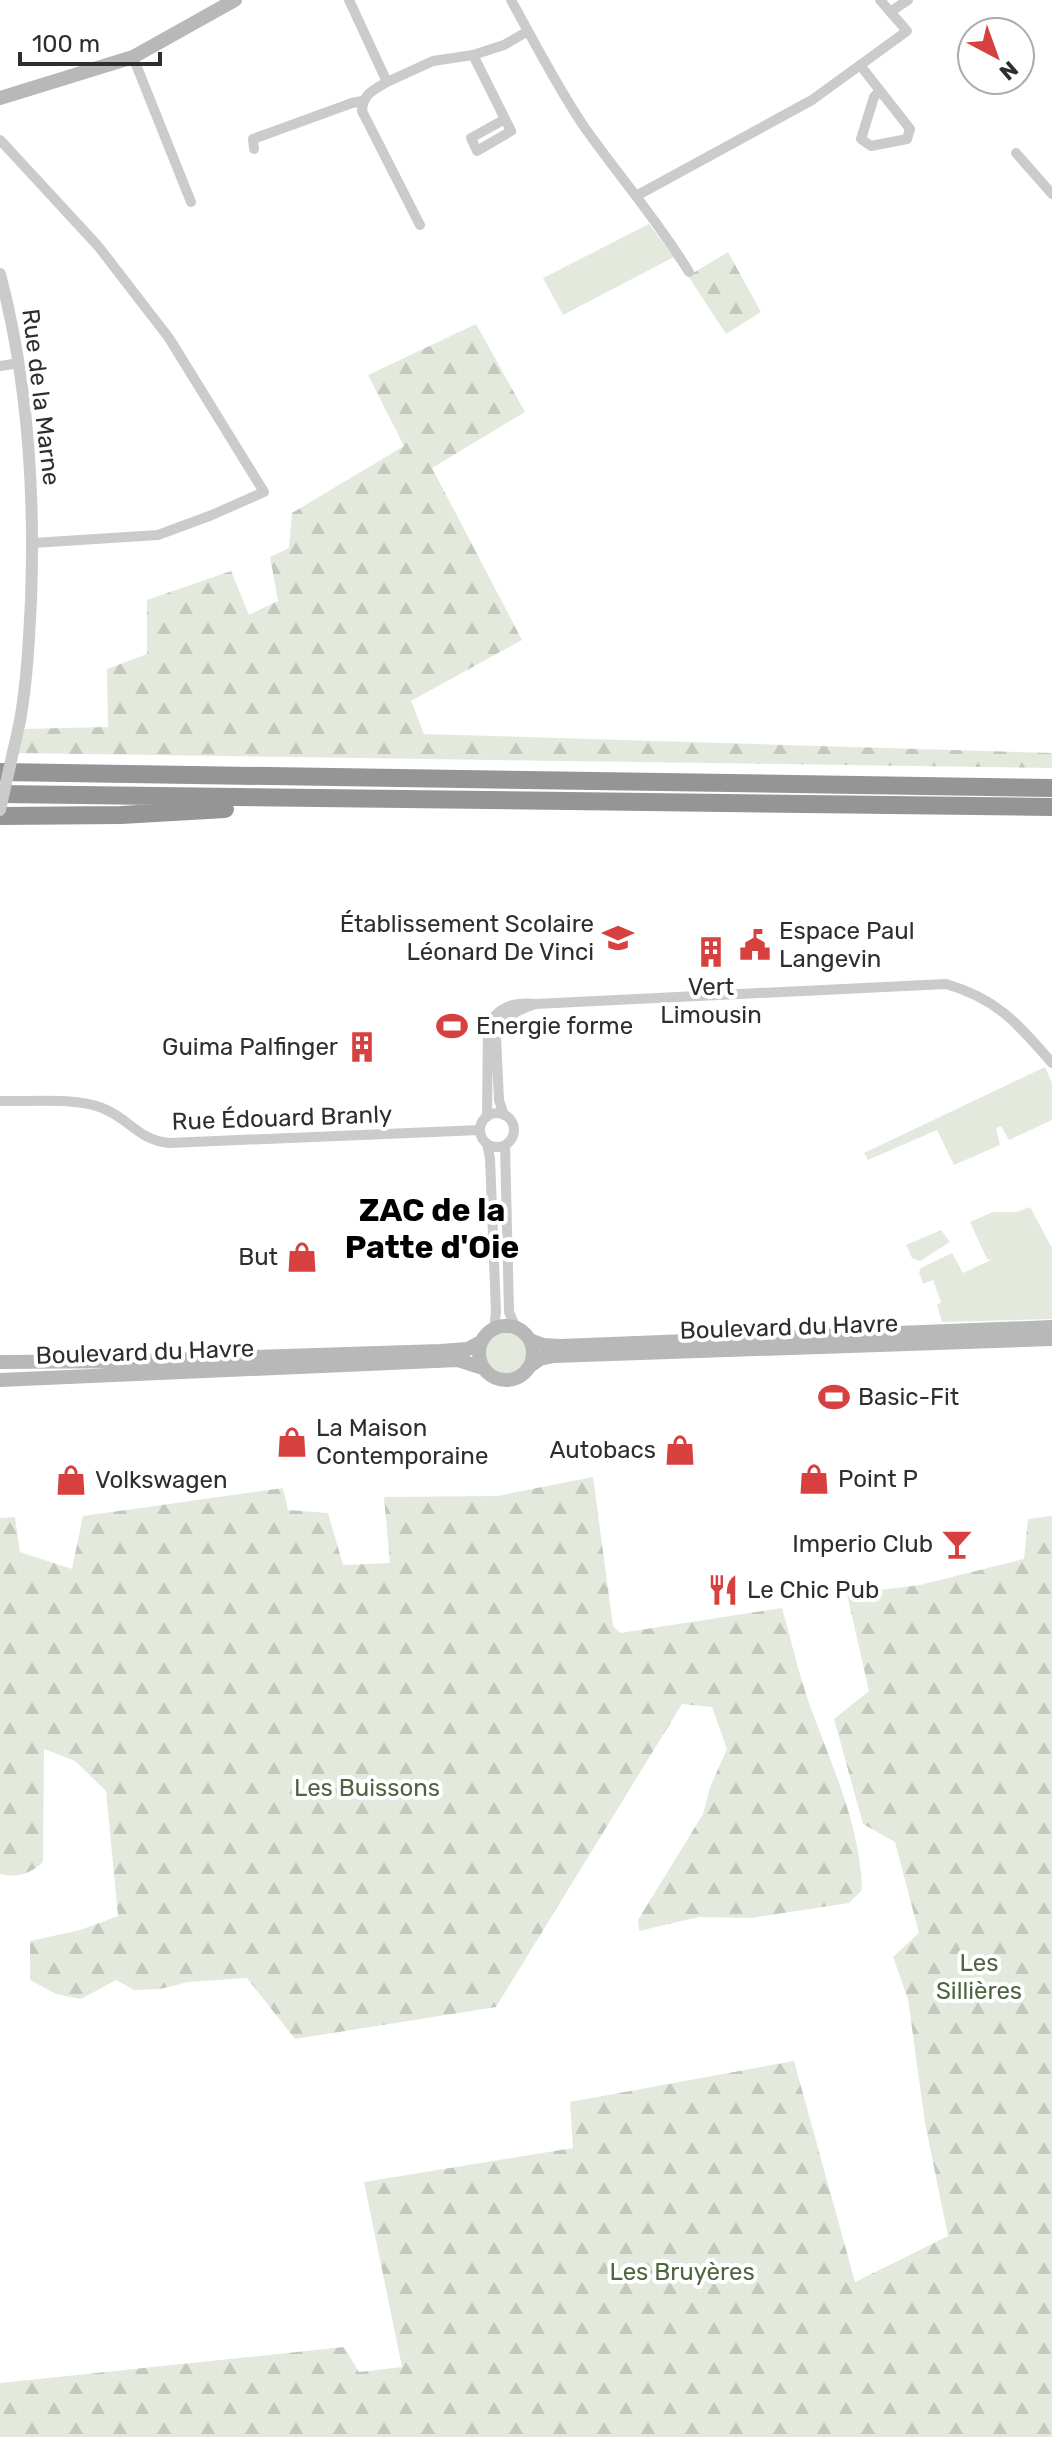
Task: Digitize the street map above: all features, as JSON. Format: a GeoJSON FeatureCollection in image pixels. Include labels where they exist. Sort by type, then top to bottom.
{"type":"FeatureCollection","features":[{"type":"Feature","properties":{"kind":"highway"},"geometry":{"type":"LineString","coordinates":[[0,761],[35,763],[84,772]]}},
{"type":"Feature","properties":{"kind":"highway"},"geometry":{"type":"LineString","coordinates":[[0,772],[1052,788]]}},
{"type":"Feature","properties":{"kind":"highway"},"geometry":{"type":"LineString","coordinates":[[0,794],[1052,807]]}},
{"type":"Feature","properties":{"kind":"highway"},"geometry":{"type":"LineString","coordinates":[[0,813],[121,815],[281,806],[289,799]]}},
{"type":"Feature","properties":{"kind":"main road"},"geometry":{"type":"LineString","coordinates":[[0,98],[133,57],[235,0]]}},
{"type":"Feature","properties":{"kind":"main road"},"geometry":{"type":"LineString","coordinates":[[483,1368],[479,1355],[481,1342],[494,1329],[503,1326],[516,1328],[530,1340],[533,1353],[530,1366]]}},
{"type":"Feature","properties":{"kind":"main road","name":"Boulevard du Havre"},"geometry":{"type":"LineString","coordinates":[[530,1340],[560,1346],[1052,1327]]}},
{"type":"Feature","properties":{"kind":"main road","name":"Boulevard du Havre"},"geometry":{"type":"LineString","coordinates":[[0,1380],[458,1360],[483,1368],[496,1379],[507,1380],[519,1377],[540,1359],[554,1356],[1052,1339]]}},
{"type":"Feature","properties":{"kind":"main road","name":"Boulevard du Havre"},"geometry":{"type":"LineString","coordinates":[[0,1362],[136,1361],[451,1350],[468,1349],[481,1342]]}},
{"type":"Feature","properties":{"kind":"street"},"geometry":{"type":"LineString","coordinates":[[349,0],[387,82]]}},
{"type":"Feature","properties":{"kind":"street"},"geometry":{"type":"LineString","coordinates":[[511,0],[563,95],[662,228],[689,272]]}},
{"type":"Feature","properties":{"kind":"street"},"geometry":{"type":"LineString","coordinates":[[636,196],[812,100],[907,31],[880,0]]}},
{"type":"Feature","properties":{"kind":"street"},"geometry":{"type":"LineString","coordinates":[[890,12],[908,0]]}},
{"type":"Feature","properties":{"kind":"street"},"geometry":{"type":"LineString","coordinates":[[420,225],[362,111],[362,101],[370,91],[433,61],[473,55],[504,45],[528,31]]}},
{"type":"Feature","properties":{"kind":"street"},"geometry":{"type":"LineString","coordinates":[[473,55],[505,119]]}},
{"type":"Feature","properties":{"kind":"street"},"geometry":{"type":"LineString","coordinates":[[133,57],[191,202]]}},
{"type":"Feature","properties":{"kind":"street"},"geometry":{"type":"LineString","coordinates":[[860,65],[910,129],[907,139],[871,146],[861,139],[874,97],[880,91]]}},
{"type":"Feature","properties":{"kind":"street"},"geometry":{"type":"LineString","coordinates":[[254,149],[253,139],[362,101]]}},
{"type":"Feature","properties":{"kind":"street"},"geometry":{"type":"LineString","coordinates":[[0,140],[98,246],[169,338],[264,492],[158,535],[33,543]]}},
{"type":"Feature","properties":{"kind":"street"},"geometry":{"type":"LineString","coordinates":[[1016,153],[1052,194]]}},
{"type":"Feature","properties":{"kind":"street","name":"Rue de la Marne"},"geometry":{"type":"LineString","coordinates":[[0,274],[19,363],[30,464],[33,543],[27,681],[0,813]]}},
{"type":"Feature","properties":{"kind":"street"},"geometry":{"type":"LineString","coordinates":[[0,366],[19,363]]}},
{"type":"Feature","properties":{"kind":"street"},"geometry":{"type":"LineString","coordinates":[[494,1329],[496,1312],[490,1172],[487,1144],[480,1130],[487,1117],[488,1025],[493,1017],[510,1005],[517,1002],[535,1004],[946,984],[968,990],[1006,1011],[1052,1063]]}},
{"type":"Feature","properties":{"kind":"street"},"geometry":{"type":"LineString","coordinates":[[487,1144],[496,1147],[505,1145],[514,1134],[514,1125],[504,1115],[499,1100],[496,1037],[499,1028],[518,1010],[535,1004]]}},
{"type":"Feature","properties":{"kind":"street","name":"Rue Édouard Branly"},"geometry":{"type":"LineString","coordinates":[[0,1101],[88,1104],[115,1114],[145,1138],[169,1143],[480,1130]]}},
{"type":"Feature","properties":{"kind":"street"},"geometry":{"type":"LineString","coordinates":[[487,1117],[495,1113],[504,1115]]}},
{"type":"Feature","properties":{"kind":"street"},"geometry":{"type":"LineString","coordinates":[[514,1134],[529,1134]]}},
{"type":"Feature","properties":{"kind":"street"},"geometry":{"type":"LineString","coordinates":[[505,1145],[509,1312],[516,1328]]}},
{"type":"Feature","properties":{"kind":"green space"},"geometry":{"type":"Polygon","coordinates":[[[649,224],[674,257],[563,315],[543,278],[649,224]]]}},
{"type":"Feature","properties":{"kind":"green space"},"geometry":{"type":"Polygon","coordinates":[[[728,252],[761,312],[726,334],[688,276],[728,252]]]}},
{"type":"Feature","properties":{"kind":"green space"},"geometry":{"type":"Polygon","coordinates":[[[476,324],[525,412],[432,468],[522,640],[411,701],[424,734],[1052,753],[1052,768],[15,753],[20,729],[108,727],[107,669],[147,654],[147,600],[231,571],[249,615],[278,601],[270,557],[289,548],[292,513],[404,446],[368,375],[476,324]]]}},
{"type":"Feature","properties":{"kind":"green space"},"geometry":{"type":"Polygon","coordinates":[[[1045,1067],[1052,1083],[1052,1120],[1009,1140],[1001,1126],[996,1128],[1000,1145],[954,1165],[937,1130],[868,1160],[864,1153],[1045,1067]]]}},
{"type":"Feature","properties":{"kind":"green space"},"geometry":{"type":"Polygon","coordinates":[[[1030,1207],[1052,1248],[1052,1319],[942,1322],[937,1305],[941,1302],[933,1280],[923,1284],[919,1272],[921,1268],[952,1253],[963,1273],[991,1260],[987,1259],[970,1222],[993,1212],[1017,1212],[1030,1207]]]}},
{"type":"Feature","properties":{"kind":"green space"},"geometry":{"type":"Polygon","coordinates":[[[941,1230],[950,1242],[920,1261],[912,1258],[906,1245],[941,1230]]]}},
{"type":"Feature","properties":{"kind":"green space"},"geometry":{"type":"Polygon","coordinates":[[[506,1333],[521,1339],[527,1354],[521,1369],[506,1375],[491,1369],[485,1354],[491,1339],[506,1333]]]}},
{"type":"Feature","properties":{"kind":"green space","name":"Les Buissons"},"geometry":{"type":"Polygon","coordinates":[[[593,1477],[613,1626],[620,1633],[782,1608],[804,1688],[845,1800],[857,1845],[862,1890],[849,1903],[751,1918],[699,1917],[639,1931],[638,1920],[703,1814],[710,1787],[727,1749],[712,1707],[682,1704],[496,2007],[295,2039],[247,1978],[134,1990],[116,1980],[81,1999],[56,1994],[30,1980],[30,1941],[80,1930],[118,1916],[106,1791],[75,1761],[44,1749],[43,1862],[23,1874],[0,1874],[0,1518],[15,1517],[20,1552],[72,1569],[83,1516],[283,1488],[288,1510],[328,1513],[343,1565],[390,1563],[384,1497],[497,1496],[593,1477]]]}},
{"type":"Feature","properties":{"kind":"green space","name":"Les Bruyères"},"geometry":{"type":"Polygon","coordinates":[[[1052,1516],[1052,2437],[0,2437],[0,2383],[344,2347],[359,2372],[402,2367],[364,2182],[573,2148],[570,2102],[794,2061],[855,2282],[948,2236],[925,2123],[908,1999],[893,1957],[919,1933],[895,1842],[863,1824],[834,1719],[869,1691],[847,1594],[920,1585],[1024,1559],[1028,1519],[1052,1516]]]}},
{"type":"Feature","properties":{"kind":"place","name":"Établissement Scolaire Léonard De Vinci"},"geometry":{"type":"Point","coordinates":[618,938]}},
{"type":"Feature","properties":{"kind":"place","name":"Espace Paul Langevin"},"geometry":{"type":"Point","coordinates":[755,945]}},
{"type":"Feature","properties":{"kind":"place","name":"Vert Limousin"},"geometry":{"type":"Point","coordinates":[711,952]}},
{"type":"Feature","properties":{"kind":"place","name":"Energie forme"},"geometry":{"type":"Point","coordinates":[452,1026]}},
{"type":"Feature","properties":{"kind":"place","name":"Guima Palfinger"},"geometry":{"type":"Point","coordinates":[362,1047]}},
{"type":"Feature","properties":{"kind":"place","name":"But"},"geometry":{"type":"Point","coordinates":[302,1257]}},
{"type":"Feature","properties":{"kind":"place","name":"Basic-Fit"},"geometry":{"type":"Point","coordinates":[834,1397]}},
{"type":"Feature","properties":{"kind":"place","name":"La Maison Contemporaine"},"geometry":{"type":"Point","coordinates":[292,1442]}},
{"type":"Feature","properties":{"kind":"place","name":"Autobacs"},"geometry":{"type":"Point","coordinates":[680,1450]}},
{"type":"Feature","properties":{"kind":"place","name":"Point P"},"geometry":{"type":"Point","coordinates":[814,1479]}},
{"type":"Feature","properties":{"kind":"place","name":"Volkswagen"},"geometry":{"type":"Point","coordinates":[71,1480]}},
{"type":"Feature","properties":{"kind":"place","name":"Imperio Club"},"geometry":{"type":"Point","coordinates":[957,1544]}},
{"type":"Feature","properties":{"kind":"place","name":"Le Chic Pub"},"geometry":{"type":"Point","coordinates":[723,1590]}},
{"type":"Feature","properties":{"kind":"district","name":"ZAC de la Patte d'Oie"},"geometry":{"type":"Point","coordinates":[432,1228]}},
{"type":"Feature","properties":{"kind":"park label","name":"Les Sillières"},"geometry":{"type":"Point","coordinates":[979,1977]}}]}
